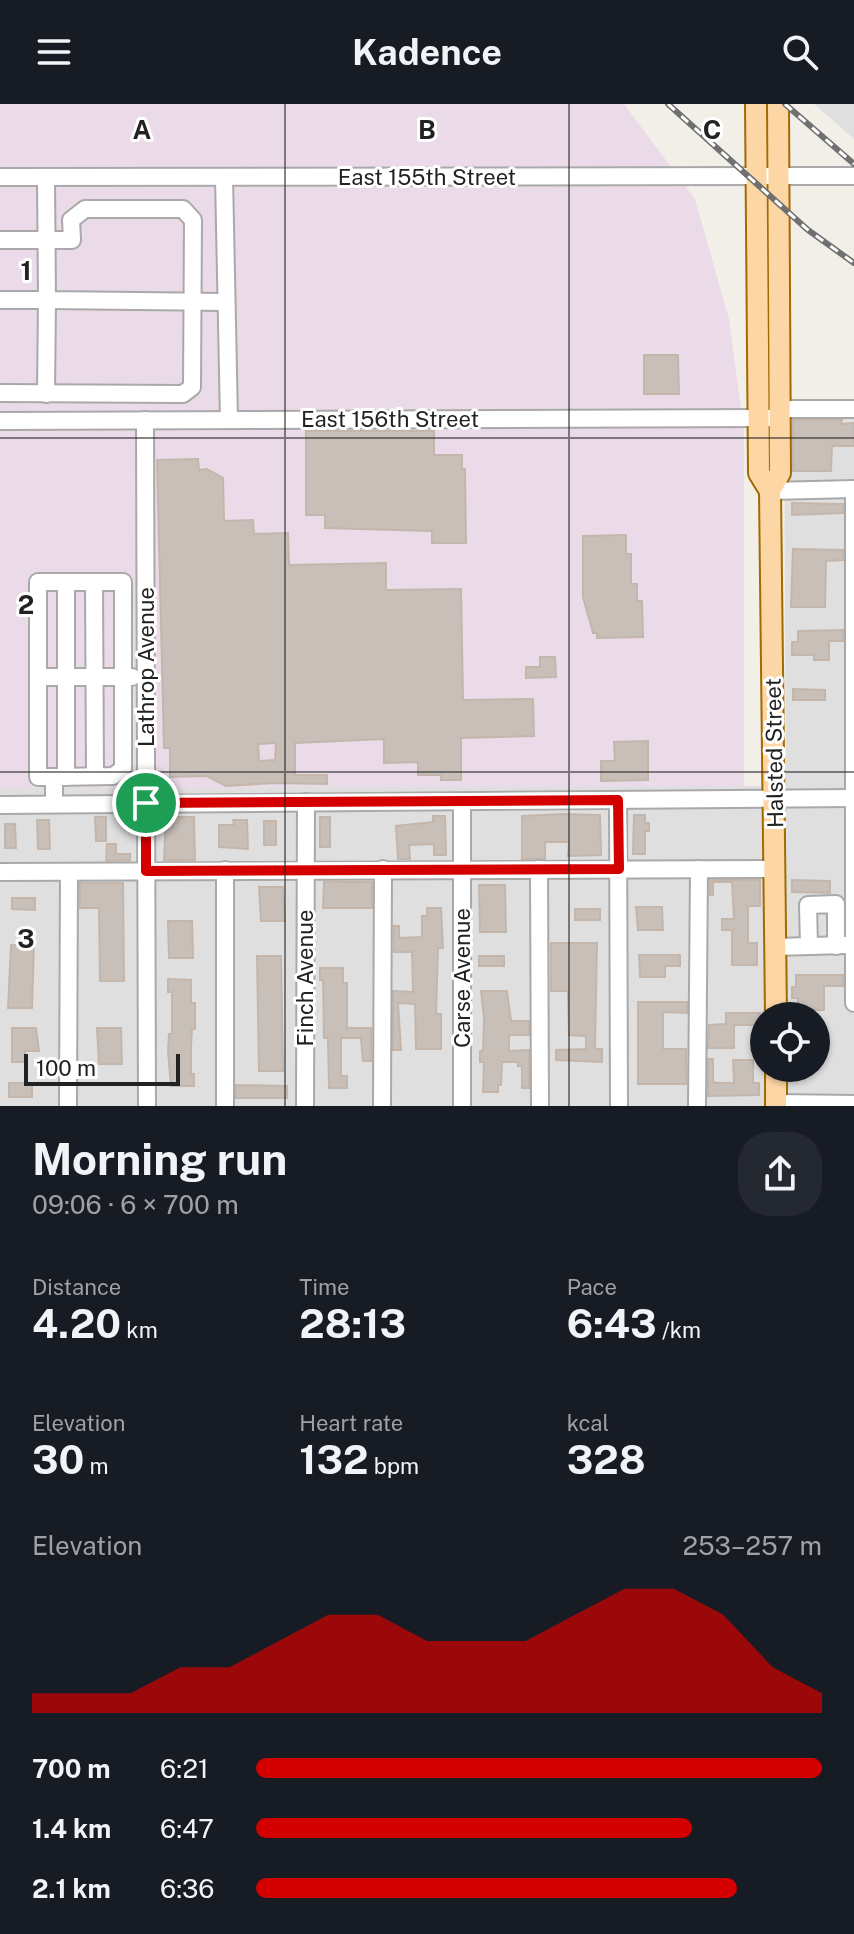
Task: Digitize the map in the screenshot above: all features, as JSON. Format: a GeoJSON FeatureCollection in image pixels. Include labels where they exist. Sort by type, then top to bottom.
{"type":"FeatureCollection","features":[{"type":"Feature","properties":{"kind":"main road","name":"Halsted Street"},"geometry":{"type":"LineString","coordinates":[[756,104],[757,176],[772,415],[780,473],[770,491],[776,1002]]}},
{"type":"Feature","properties":{"kind":"main road","name":"Halsted Street"},"geometry":{"type":"LineString","coordinates":[[772,415],[778,104]]}},
{"type":"Feature","properties":{"kind":"main road"},"geometry":{"type":"LineString","coordinates":[[776,1082],[776,1104]]}},
{"type":"Feature","properties":{"kind":"street","name":"East 155th Street"},"geometry":{"type":"LineString","coordinates":[[0,177],[854,176]]}},
{"type":"Feature","properties":{"kind":"street"},"geometry":{"type":"LineString","coordinates":[[46,177],[46,394]]}},
{"type":"Feature","properties":{"kind":"street"},"geometry":{"type":"LineString","coordinates":[[224,177],[229,420]]}},
{"type":"Feature","properties":{"kind":"street"},"geometry":{"type":"LineString","coordinates":[[0,240],[72,240],[71,220],[85,209],[183,209],[193,220],[192,387],[183,394],[0,393]]}},
{"type":"Feature","properties":{"kind":"street"},"geometry":{"type":"LineString","coordinates":[[0,300],[226,302]]}},
{"type":"Feature","properties":{"kind":"street","name":"East 156th Street"},"geometry":{"type":"LineString","coordinates":[[0,421],[772,415],[854,409]]}},
{"type":"Feature","properties":{"kind":"street","name":"Lathrop Avenue"},"geometry":{"type":"LineString","coordinates":[[145,420],[147,1106]]}},
{"type":"Feature","properties":{"kind":"street"},"geometry":{"type":"LineString","coordinates":[[770,491],[854,489],[854,1003]]}},
{"type":"Feature","properties":{"kind":"street"},"geometry":{"type":"LineString","coordinates":[[38,582],[66,582],[123,582],[123,769],[113,776],[38,777],[38,582]]}},
{"type":"Feature","properties":{"kind":"street"},"geometry":{"type":"LineString","coordinates":[[54,804],[60,777],[66,677],[66,582]]}},
{"type":"Feature","properties":{"kind":"street"},"geometry":{"type":"LineString","coordinates":[[94,582],[95,776]]}},
{"type":"Feature","properties":{"kind":"street"},"geometry":{"type":"LineString","coordinates":[[38,677],[146,677]]}},
{"type":"Feature","properties":{"kind":"street"},"geometry":{"type":"LineString","coordinates":[[0,805],[854,798]]}},
{"type":"Feature","properties":{"kind":"street"},"geometry":{"type":"LineString","coordinates":[[618,800],[619,1106]]}},
{"type":"Feature","properties":{"kind":"street","name":"Finch Avenue"},"geometry":{"type":"LineString","coordinates":[[305,1106],[306,802]]}},
{"type":"Feature","properties":{"kind":"street","name":"Carse Avenue"},"geometry":{"type":"LineString","coordinates":[[462,802],[462,1106]]}},
{"type":"Feature","properties":{"kind":"street"},"geometry":{"type":"LineString","coordinates":[[382,1106],[383,869]]}},
{"type":"Feature","properties":{"kind":"street"},"geometry":{"type":"LineString","coordinates":[[539,869],[540,1106]]}},
{"type":"Feature","properties":{"kind":"street"},"geometry":{"type":"LineString","coordinates":[[697,1106],[699,869]]}},
{"type":"Feature","properties":{"kind":"street"},"geometry":{"type":"LineString","coordinates":[[0,872],[775,869]]}},
{"type":"Feature","properties":{"kind":"street"},"geometry":{"type":"LineString","coordinates":[[225,870],[225,1106]]}},
{"type":"Feature","properties":{"kind":"street"},"geometry":{"type":"LineString","coordinates":[[68,1106],[69,872]]}},
{"type":"Feature","properties":{"kind":"street"},"geometry":{"type":"LineString","coordinates":[[809,946],[808,905],[836,904],[836,946]]}},
{"type":"Feature","properties":{"kind":"street"},"geometry":{"type":"LineString","coordinates":[[775,947],[854,945]]}},
{"type":"Feature","properties":{"kind":"street"},"geometry":{"type":"LineString","coordinates":[[776,1104],[854,1104]]}},
{"type":"Feature","properties":{"kind":"shaded area"},"geometry":{"type":"Polygon","coordinates":[[[0,104],[624,104],[695,199],[729,319],[744,432],[744,786],[0,788],[0,104]]]}},
{"type":"Feature","properties":{"kind":"shaded area"},"geometry":{"type":"Polygon","coordinates":[[[814,104],[854,104],[854,139],[814,104]]]}},
{"type":"Feature","properties":{"kind":"shaded area"},"geometry":{"type":"Polygon","coordinates":[[[784,399],[854,399],[854,1106],[788,1106],[788,1082],[830,1082],[830,1002],[787,1002],[784,399]]]}},
{"type":"Feature","properties":{"kind":"shaded area"},"geometry":{"type":"Polygon","coordinates":[[[767,786],[765,1002],[750,1002],[750,1082],[764,1082],[764,1106],[0,1106],[0,788],[767,786]]]}},
{"type":"Feature","properties":{"kind":"building"},"geometry":{"type":"Polygon","coordinates":[[[644,355],[678,355],[679,394],[644,394],[644,355]]]}},
{"type":"Feature","properties":{"kind":"building"},"geometry":{"type":"Polygon","coordinates":[[[793,420],[842,420],[841,424],[854,423],[854,446],[832,446],[831,471],[793,471],[793,420]]]}},
{"type":"Feature","properties":{"kind":"building"},"geometry":{"type":"Polygon","coordinates":[[[306,431],[434,431],[434,455],[462,455],[466,543],[432,543],[432,531],[325,528],[325,515],[306,515],[306,431]]]}},
{"type":"Feature","properties":{"kind":"building"},"geometry":{"type":"Polygon","coordinates":[[[198,459],[199,470],[207,469],[223,478],[224,521],[253,520],[254,534],[288,533],[289,565],[386,563],[386,590],[461,589],[463,700],[533,699],[534,736],[461,738],[461,780],[441,780],[441,775],[418,775],[418,762],[384,763],[384,739],[295,743],[295,775],[327,775],[327,784],[226,786],[207,776],[170,777],[170,748],[164,748],[157,460],[198,459]],[[276,743],[258,744],[259,761],[275,760],[276,743]]]}},
{"type":"Feature","properties":{"kind":"building"},"geometry":{"type":"Polygon","coordinates":[[[792,503],[843,504],[843,513],[792,515],[792,503]]]}},
{"type":"Feature","properties":{"kind":"building"},"geometry":{"type":"Polygon","coordinates":[[[626,535],[626,554],[631,554],[631,584],[637,584],[637,601],[642,601],[643,637],[597,638],[583,597],[583,536],[626,535]]]}},
{"type":"Feature","properties":{"kind":"building"},"geometry":{"type":"Polygon","coordinates":[[[793,549],[843,550],[843,560],[826,561],[825,607],[791,607],[793,549]]]}},
{"type":"Feature","properties":{"kind":"building"},"geometry":{"type":"Polygon","coordinates":[[[843,630],[843,641],[829,641],[829,660],[814,660],[814,655],[792,655],[792,642],[798,642],[798,631],[843,630]]]}},
{"type":"Feature","properties":{"kind":"building"},"geometry":{"type":"Polygon","coordinates":[[[540,657],[555,657],[556,677],[526,678],[526,667],[540,667],[540,657]]]}},
{"type":"Feature","properties":{"kind":"building"},"geometry":{"type":"Polygon","coordinates":[[[793,689],[825,690],[825,700],[793,700],[793,689]]]}},
{"type":"Feature","properties":{"kind":"building"},"geometry":{"type":"Polygon","coordinates":[[[648,741],[648,780],[601,781],[601,761],[615,761],[614,742],[648,741]]]}},
{"type":"Feature","properties":{"kind":"building"},"geometry":{"type":"Polygon","coordinates":[[[600,815],[601,855],[568,856],[569,842],[545,842],[545,859],[522,859],[522,816],[600,815]]]}},
{"type":"Feature","properties":{"kind":"building"},"geometry":{"type":"Polygon","coordinates":[[[634,815],[645,815],[645,823],[649,823],[649,831],[645,831],[645,854],[633,854],[634,815]]]}},
{"type":"Feature","properties":{"kind":"building"},"geometry":{"type":"Polygon","coordinates":[[[433,816],[445,816],[446,855],[434,855],[434,844],[409,845],[410,859],[398,859],[396,826],[433,822],[433,816]]]}},
{"type":"Feature","properties":{"kind":"building"},"geometry":{"type":"Polygon","coordinates":[[[95,817],[106,817],[106,841],[96,841],[95,817]]]}},
{"type":"Feature","properties":{"kind":"building"},"geometry":{"type":"Polygon","coordinates":[[[166,817],[194,817],[195,860],[164,860],[166,817]]]}},
{"type":"Feature","properties":{"kind":"building"},"geometry":{"type":"Polygon","coordinates":[[[320,817],[330,817],[330,847],[320,847],[320,817]]]}},
{"type":"Feature","properties":{"kind":"building"},"geometry":{"type":"Polygon","coordinates":[[[37,820],[49,820],[50,849],[38,849],[37,820]]]}},
{"type":"Feature","properties":{"kind":"building"},"geometry":{"type":"Polygon","coordinates":[[[233,820],[247,820],[248,849],[219,847],[219,825],[234,825],[233,820]]]}},
{"type":"Feature","properties":{"kind":"building"},"geometry":{"type":"Polygon","coordinates":[[[264,821],[276,821],[276,845],[264,845],[264,821]]]}},
{"type":"Feature","properties":{"kind":"building"},"geometry":{"type":"Polygon","coordinates":[[[5,824],[15,824],[16,848],[5,848],[5,824]]]}},
{"type":"Feature","properties":{"kind":"building"},"geometry":{"type":"Polygon","coordinates":[[[107,844],[116,844],[116,854],[130,854],[130,860],[106,861],[107,844]]]}},
{"type":"Feature","properties":{"kind":"building"},"geometry":{"type":"Polygon","coordinates":[[[710,880],[760,880],[760,906],[748,906],[748,943],[757,943],[757,965],[732,965],[732,930],[722,930],[722,919],[734,919],[732,882],[713,882],[713,895],[710,895],[710,880]]]}},
{"type":"Feature","properties":{"kind":"building"},"geometry":{"type":"Polygon","coordinates":[[[792,880],[830,881],[830,893],[792,892],[792,880]]]}},
{"type":"Feature","properties":{"kind":"building"},"geometry":{"type":"Polygon","coordinates":[[[324,882],[372,882],[372,908],[323,908],[324,882]]]}},
{"type":"Feature","properties":{"kind":"building"},"geometry":{"type":"Polygon","coordinates":[[[80,883],[123,883],[124,981],[100,981],[99,908],[80,908],[80,883]]]}},
{"type":"Feature","properties":{"kind":"building"},"geometry":{"type":"Polygon","coordinates":[[[479,885],[505,885],[506,932],[480,932],[479,885]]]}},
{"type":"Feature","properties":{"kind":"building"},"geometry":{"type":"Polygon","coordinates":[[[259,887],[283,887],[285,921],[261,921],[259,887]]]}},
{"type":"Feature","properties":{"kind":"building"},"geometry":{"type":"Polygon","coordinates":[[[12,898],[35,898],[35,910],[12,909],[12,898]]]}},
{"type":"Feature","properties":{"kind":"building"},"geometry":{"type":"Polygon","coordinates":[[[636,907],[662,907],[663,930],[638,930],[636,907]]]}},
{"type":"Feature","properties":{"kind":"building"},"geometry":{"type":"Polygon","coordinates":[[[427,908],[441,908],[443,948],[438,948],[436,1014],[441,1014],[441,1049],[416,1049],[415,1004],[398,1003],[401,1050],[393,1050],[393,991],[413,992],[412,952],[394,952],[394,926],[399,926],[399,938],[422,937],[422,916],[427,916],[427,908]]]}},
{"type":"Feature","properties":{"kind":"building"},"geometry":{"type":"Polygon","coordinates":[[[575,909],[600,909],[600,920],[575,920],[575,909]]]}},
{"type":"Feature","properties":{"kind":"building"},"geometry":{"type":"Polygon","coordinates":[[[168,921],[192,921],[193,958],[169,958],[168,921]]]}},
{"type":"Feature","properties":{"kind":"building"},"geometry":{"type":"Polygon","coordinates":[[[551,943],[597,943],[595,1049],[602,1049],[602,1062],[556,1060],[556,1050],[586,1049],[586,1036],[569,1035],[568,991],[551,991],[551,943]]]}},
{"type":"Feature","properties":{"kind":"building"},"geometry":{"type":"Polygon","coordinates":[[[11,945],[34,945],[32,1008],[8,1008],[11,945]]]}},
{"type":"Feature","properties":{"kind":"building"},"geometry":{"type":"Polygon","coordinates":[[[639,955],[680,955],[680,966],[665,966],[665,977],[640,977],[639,955]]]}},
{"type":"Feature","properties":{"kind":"building"},"geometry":{"type":"Polygon","coordinates":[[[257,956],[281,956],[283,1071],[259,1071],[257,956]]]}},
{"type":"Feature","properties":{"kind":"building"},"geometry":{"type":"Polygon","coordinates":[[[479,956],[504,956],[504,966],[479,966],[479,956]]]}},
{"type":"Feature","properties":{"kind":"building"},"geometry":{"type":"Polygon","coordinates":[[[320,968],[343,968],[343,983],[347,983],[347,1028],[371,1028],[371,1061],[363,1061],[361,1038],[341,1038],[341,1076],[347,1076],[347,1088],[329,1088],[328,1038],[324,1038],[320,968]]]}},
{"type":"Feature","properties":{"kind":"building"},"geometry":{"type":"Polygon","coordinates":[[[796,975],[843,975],[843,986],[824,986],[824,1002],[798,1002],[798,998],[792,998],[792,987],[796,987],[796,975]]]}},
{"type":"Feature","properties":{"kind":"building"},"geometry":{"type":"Polygon","coordinates":[[[168,979],[191,980],[191,1003],[195,1003],[195,1029],[192,1029],[191,1046],[194,1086],[171,1086],[168,1051],[169,1034],[172,1034],[172,992],[168,992],[168,979]]]}},
{"type":"Feature","properties":{"kind":"building"},"geometry":{"type":"Polygon","coordinates":[[[481,991],[507,991],[511,1021],[529,1021],[529,1035],[509,1035],[509,1051],[529,1050],[529,1088],[522,1088],[522,1066],[518,1066],[518,1062],[502,1062],[498,1092],[483,1092],[484,1062],[480,1062],[480,1051],[483,1051],[484,1019],[481,991]]]}},
{"type":"Feature","properties":{"kind":"building"},"geometry":{"type":"Polygon","coordinates":[[[638,1002],[687,1002],[687,1013],[663,1012],[663,1049],[686,1049],[686,1084],[638,1084],[638,1002]]]}},
{"type":"Feature","properties":{"kind":"building"},"geometry":{"type":"Polygon","coordinates":[[[726,1013],[750,1013],[750,1025],[734,1025],[734,1048],[708,1048],[709,1025],[726,1024],[726,1013]]]}},
{"type":"Feature","properties":{"kind":"building"},"geometry":{"type":"Polygon","coordinates":[[[12,1028],[36,1028],[39,1051],[25,1051],[25,1062],[12,1062],[12,1028]]]}},
{"type":"Feature","properties":{"kind":"building"},"geometry":{"type":"Polygon","coordinates":[[[97,1028],[121,1028],[122,1064],[99,1064],[97,1028]]]}},
{"type":"Feature","properties":{"kind":"building"},"geometry":{"type":"Polygon","coordinates":[[[708,1059],[713,1059],[713,1082],[717,1083],[734,1083],[733,1060],[750,1060],[750,1082],[759,1083],[759,1095],[708,1096],[708,1059]]]}},
{"type":"Feature","properties":{"kind":"building"},"geometry":{"type":"Polygon","coordinates":[[[9,1083],[32,1083],[32,1097],[9,1097],[9,1083]]]}},
{"type":"Feature","properties":{"kind":"building"},"geometry":{"type":"Polygon","coordinates":[[[236,1085],[287,1086],[287,1098],[236,1098],[236,1085]]]}},
{"type":"Feature","properties":{"kind":"railway"},"geometry":{"type":"LineString","coordinates":[[668,104],[808,230],[854,263]]}},
{"type":"Feature","properties":{"kind":"railway"},"geometry":{"type":"LineString","coordinates":[[785,104],[854,164]]}},
{"type":"Feature","properties":{"kind":"route"},"geometry":{"type":"LineString","coordinates":[[618,800],[619,869],[146,871],[146,803],[618,800]]}}]}
